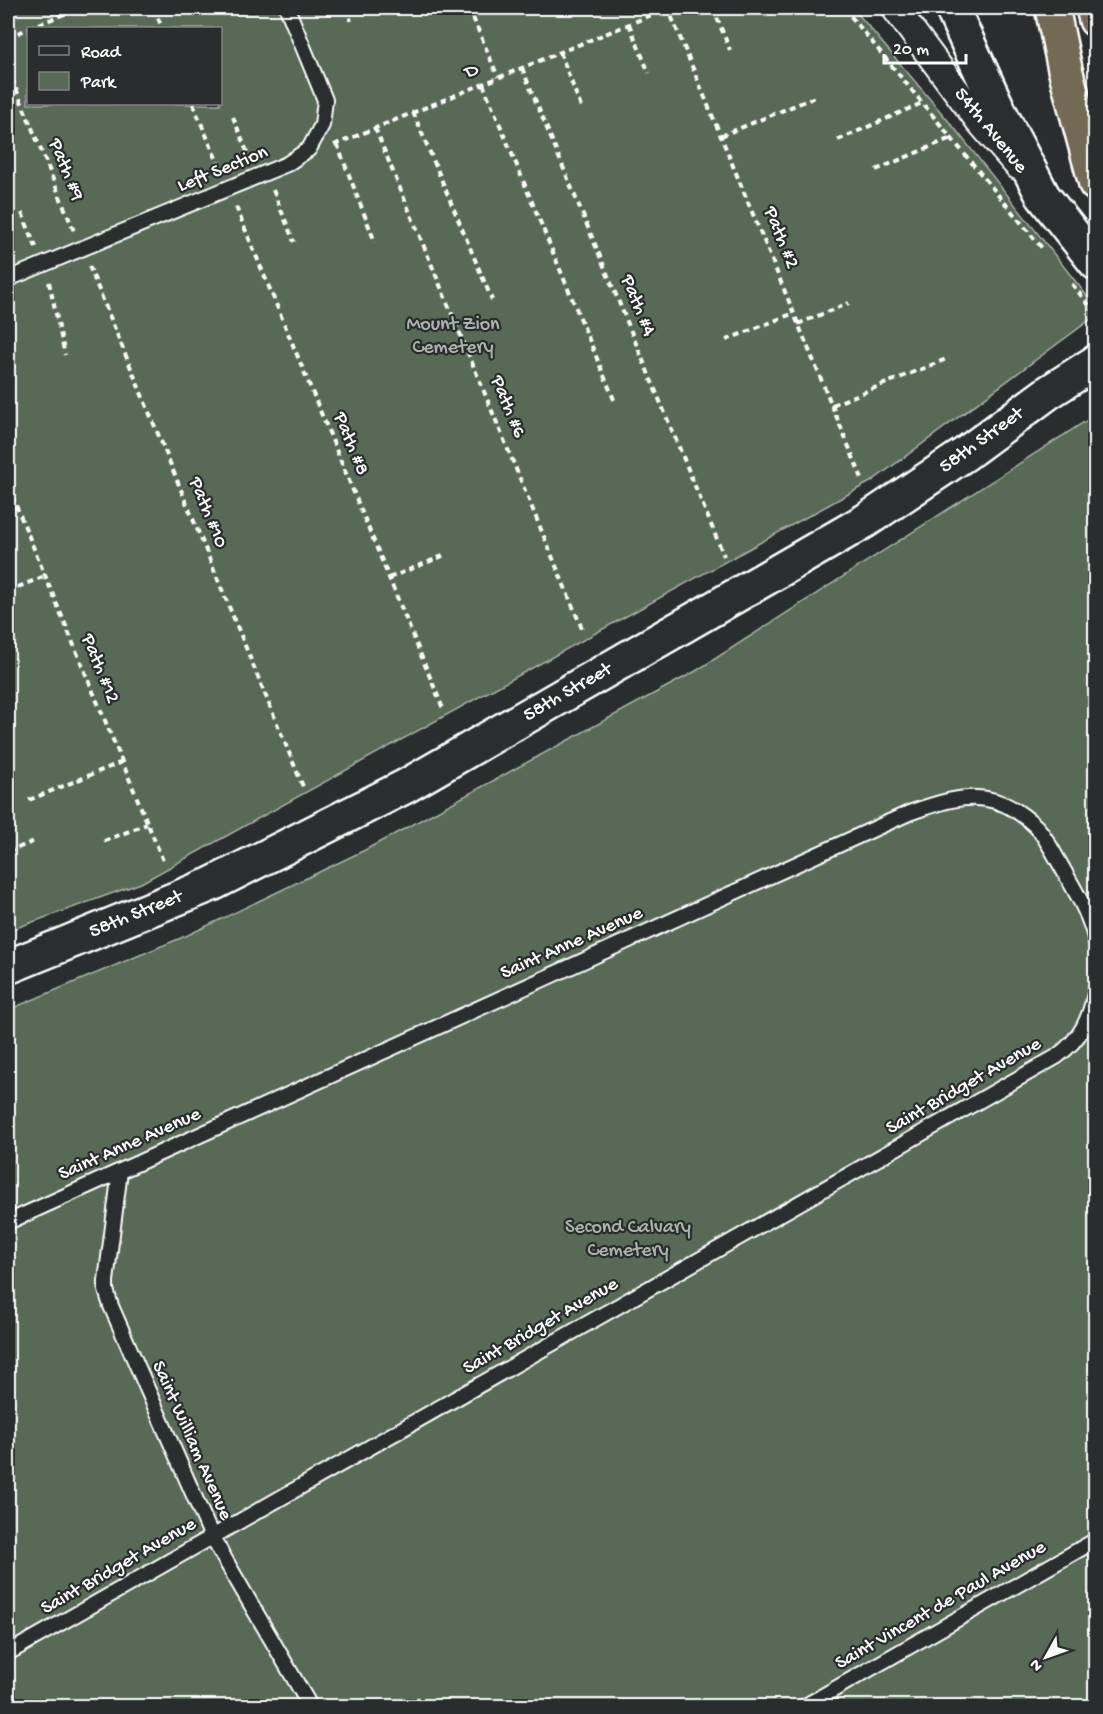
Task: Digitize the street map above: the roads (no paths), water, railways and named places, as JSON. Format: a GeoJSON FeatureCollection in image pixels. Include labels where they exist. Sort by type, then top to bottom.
{"type":"FeatureCollection","features":[{"type":"Feature","properties":{"kind":"highway"},"geometry":{"type":"LineString","coordinates":[[1052,8],[1065,69],[1095,184]]}},
{"type":"Feature","properties":{"kind":"highway"},"geometry":{"type":"LineString","coordinates":[[1069,8],[1095,120]]}},
{"type":"Feature","properties":{"kind":"highway"},"geometry":{"type":"LineString","coordinates":[[1093,8],[1095,20]]}},
{"type":"Feature","properties":{"kind":"main road"},"geometry":{"type":"LineString","coordinates":[[952,8],[1000,113],[1083,273]]}},
{"type":"Feature","properties":{"kind":"main road","name":"58th Street"},"geometry":{"type":"LineString","coordinates":[[8,967],[212,884],[332,825],[416,780],[865,521],[1095,362]]}},
{"type":"Feature","properties":{"kind":"street","name":"54th Avenue"},"geometry":{"type":"LineString","coordinates":[[895,8],[979,121],[1043,196]]}},
{"type":"Feature","properties":{"kind":"lane","name":"Left Section"},"geometry":{"type":"LineString","coordinates":[[8,279],[262,175],[286,164],[309,149],[322,124],[325,100],[287,8]]}},
{"type":"Feature","properties":{"kind":"lane","name":"Saint Anne Avenue"},"geometry":{"type":"LineString","coordinates":[[8,1222],[898,818],[952,799],[975,797],[994,801],[1011,808],[1040,830],[1089,916],[1095,942]]}},
{"type":"Feature","properties":{"kind":"lane","name":"Saint Bridget Avenue"},"geometry":{"type":"LineString","coordinates":[[8,1653],[1045,1064],[1072,1044],[1086,1025],[1095,990]]}},
{"type":"Feature","properties":{"kind":"lane","name":"Saint William Avenue"},"geometry":{"type":"LineString","coordinates":[[120,1171],[106,1281],[108,1298],[212,1537],[310,1707]]}},
{"type":"Feature","properties":{"kind":"lane","name":"Saint Vincent de Paul Avenue"},"geometry":{"type":"LineString","coordinates":[[805,1707],[1095,1540]]}},
{"type":"Feature","properties":{"kind":"park label","name":"Mount Zion Cemetery"},"geometry":{"type":"Point","coordinates":[453,336]}},
{"type":"Feature","properties":{"kind":"park label","name":"Second Calvary Cemetery"},"geometry":{"type":"Point","coordinates":[628,1240]}}]}
